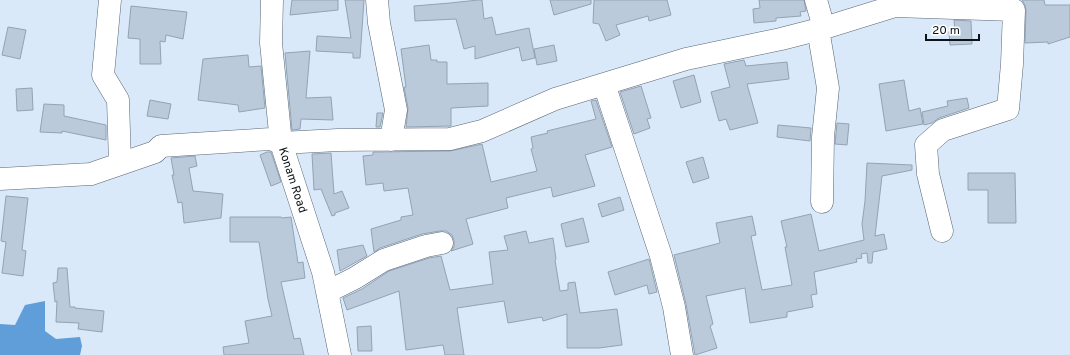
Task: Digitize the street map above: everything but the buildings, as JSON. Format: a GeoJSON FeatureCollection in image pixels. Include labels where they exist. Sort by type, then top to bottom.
{"type":"FeatureCollection","features":[{"type":"Feature","properties":{"kind":"street"},"geometry":{"type":"LineString","coordinates":[[110,0],[103,75],[118,100],[120,164]]}},
{"type":"Feature","properties":{"kind":"street","name":"Konam Road"},"geometry":{"type":"LineString","coordinates":[[272,0],[271,43],[281,143],[323,272],[340,355]]}},
{"type":"Feature","properties":{"kind":"street"},"geometry":{"type":"LineString","coordinates":[[377,0],[379,23],[396,110],[391,140]]}},
{"type":"Feature","properties":{"kind":"street"},"geometry":{"type":"LineString","coordinates":[[816,0],[828,88],[823,137],[822,202]]}},
{"type":"Feature","properties":{"kind":"street"},"geometry":{"type":"LineString","coordinates":[[0,179],[91,174],[155,152],[161,146],[271,139],[281,143],[338,140],[450,139],[482,131],[555,98],[686,59],[781,39],[821,28],[897,3],[1014,10],[1012,64],[1008,109],[943,130],[926,145],[928,174],[942,231]]}},
{"type":"Feature","properties":{"kind":"street"},"geometry":{"type":"LineString","coordinates":[[604,84],[661,256],[674,307],[682,355]]}},
{"type":"Feature","properties":{"kind":"street"},"geometry":{"type":"LineString","coordinates":[[327,292],[355,278],[384,260],[442,242]]}},
{"type":"Feature","properties":{"kind":"water"},"geometry":{"type":"Polygon","coordinates":[[[45,301],[45,331],[56,339],[80,337],[82,346],[80,355],[0,355],[0,324],[15,325],[25,305],[45,301]]]}}]}
